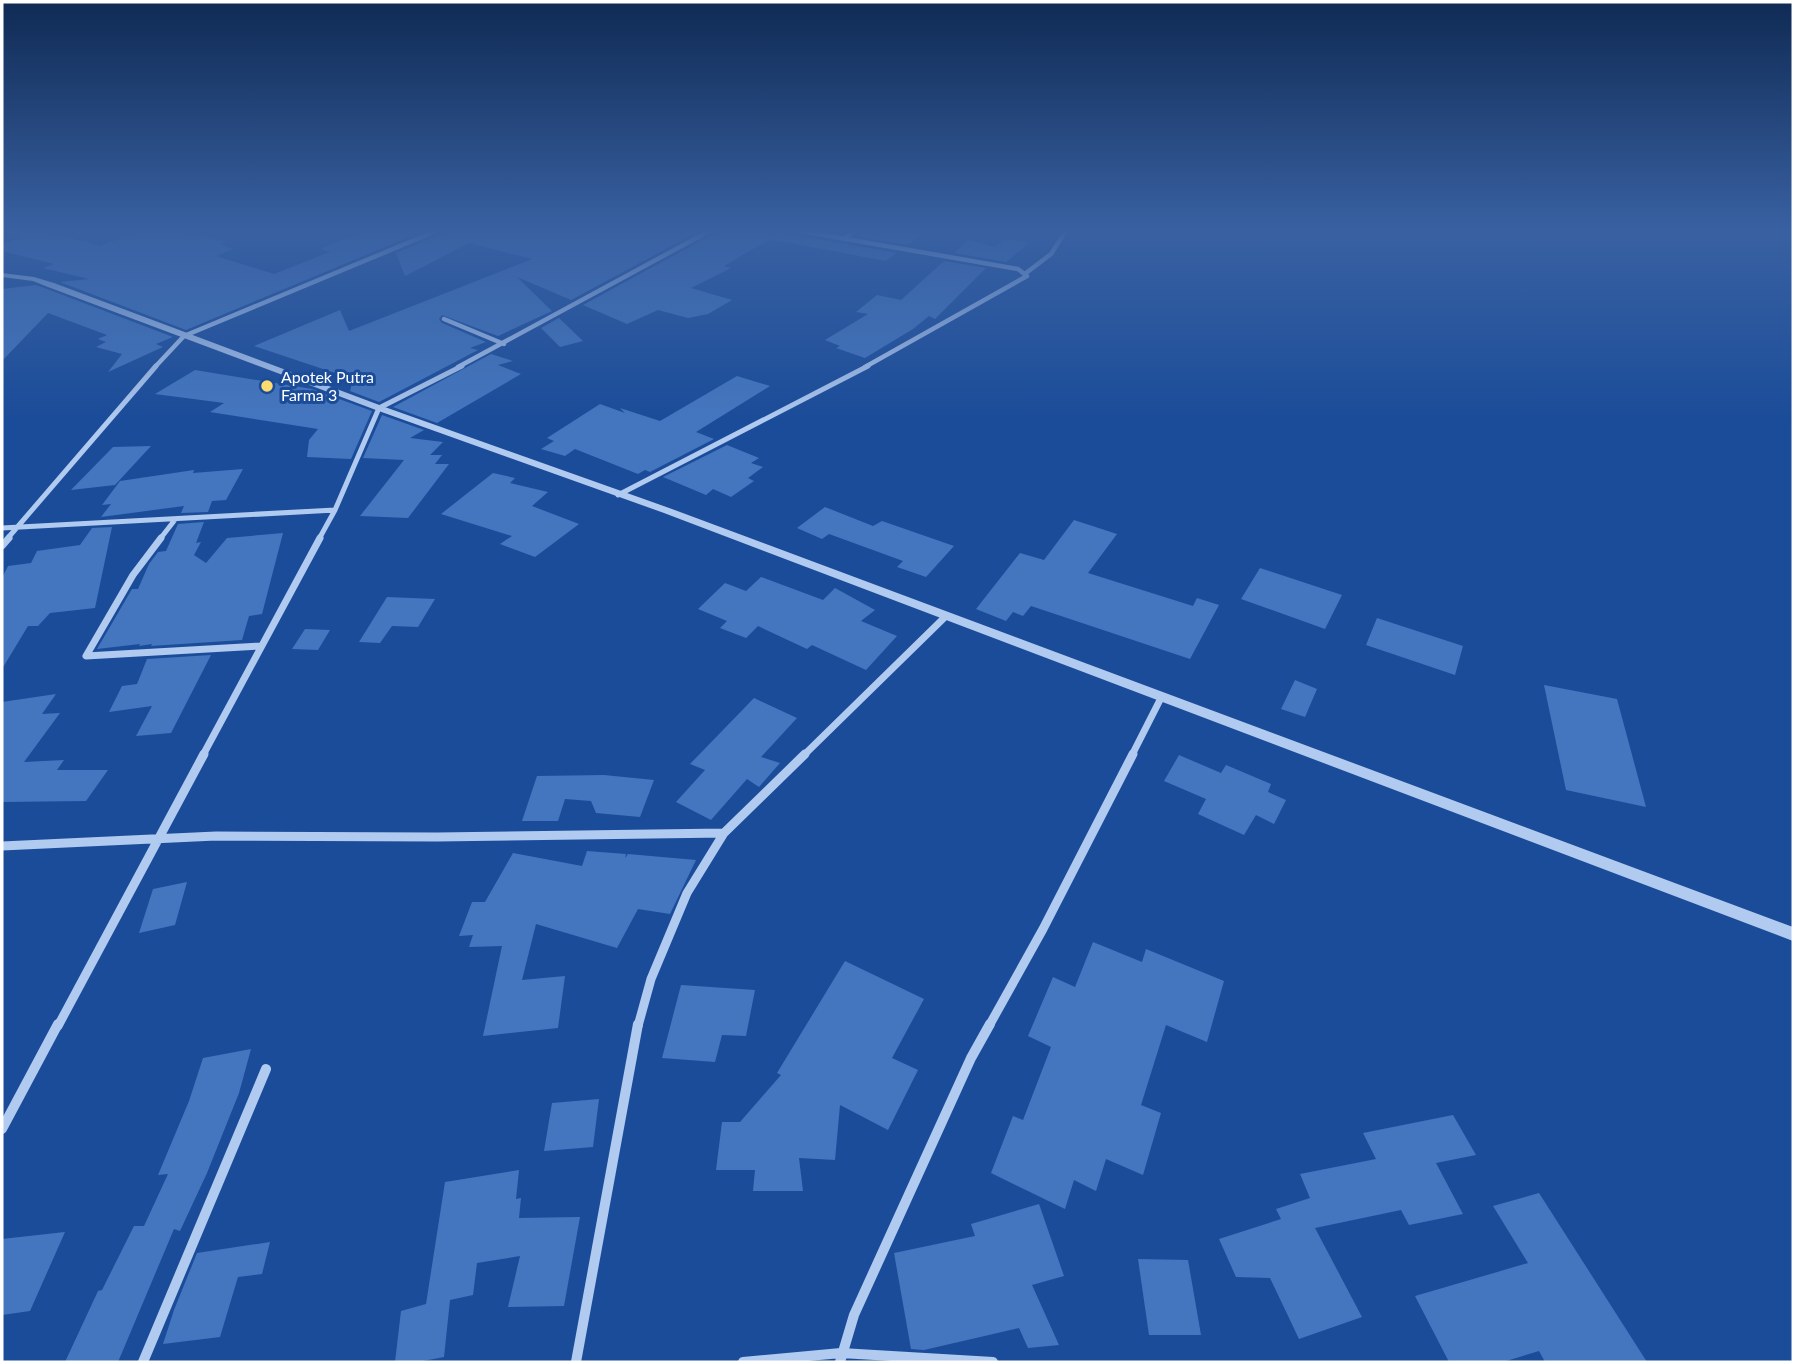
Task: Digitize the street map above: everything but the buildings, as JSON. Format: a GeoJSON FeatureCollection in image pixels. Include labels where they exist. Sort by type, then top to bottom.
{"type":"FeatureCollection","features":[{"type":"Feature","properties":{"kind":"street"},"geometry":{"type":"LineString","coordinates":[[71,293],[379,408],[668,511],[1793,934]]}},
{"type":"Feature","properties":{"kind":"street"},"geometry":{"type":"LineString","coordinates":[[2,546],[184,335],[287,293]]}},
{"type":"Feature","properties":{"kind":"street"},"geometry":{"type":"LineString","coordinates":[[2,1129],[156,838],[335,510],[379,408],[597,293]]}},
{"type":"Feature","properties":{"kind":"street"},"geometry":{"type":"LineString","coordinates":[[618,495],[889,355],[998,293]]}},
{"type":"Feature","properties":{"kind":"street"},"geometry":{"type":"LineString","coordinates":[[444,319],[504,344]]}},
{"type":"Feature","properties":{"kind":"street"},"geometry":{"type":"LineString","coordinates":[[2,528],[174,521],[335,510]]}},
{"type":"Feature","properties":{"kind":"street"},"geometry":{"type":"LineString","coordinates":[[174,521],[133,575],[86,656],[260,646]]}},
{"type":"Feature","properties":{"kind":"street"},"geometry":{"type":"LineString","coordinates":[[576,1362],[636,1031],[651,979],[687,893],[724,833],[945,617]]}},
{"type":"Feature","properties":{"kind":"street"},"geometry":{"type":"LineString","coordinates":[[840,1357],[854,1315],[971,1058],[1043,929],[1163,696]]}},
{"type":"Feature","properties":{"kind":"street"},"geometry":{"type":"LineString","coordinates":[[2,846],[156,838],[724,833]]}},
{"type":"Feature","properties":{"kind":"street"},"geometry":{"type":"LineString","coordinates":[[143,1362],[266,1069]]}},
{"type":"Feature","properties":{"kind":"street"},"geometry":{"type":"LineString","coordinates":[[743,1362],[840,1357],[993,1362]]}},
{"type":"Feature","properties":{"kind":"place","name":"Apotek Putra Farma 3"},"geometry":{"type":"Point","coordinates":[267,386]}}]}
